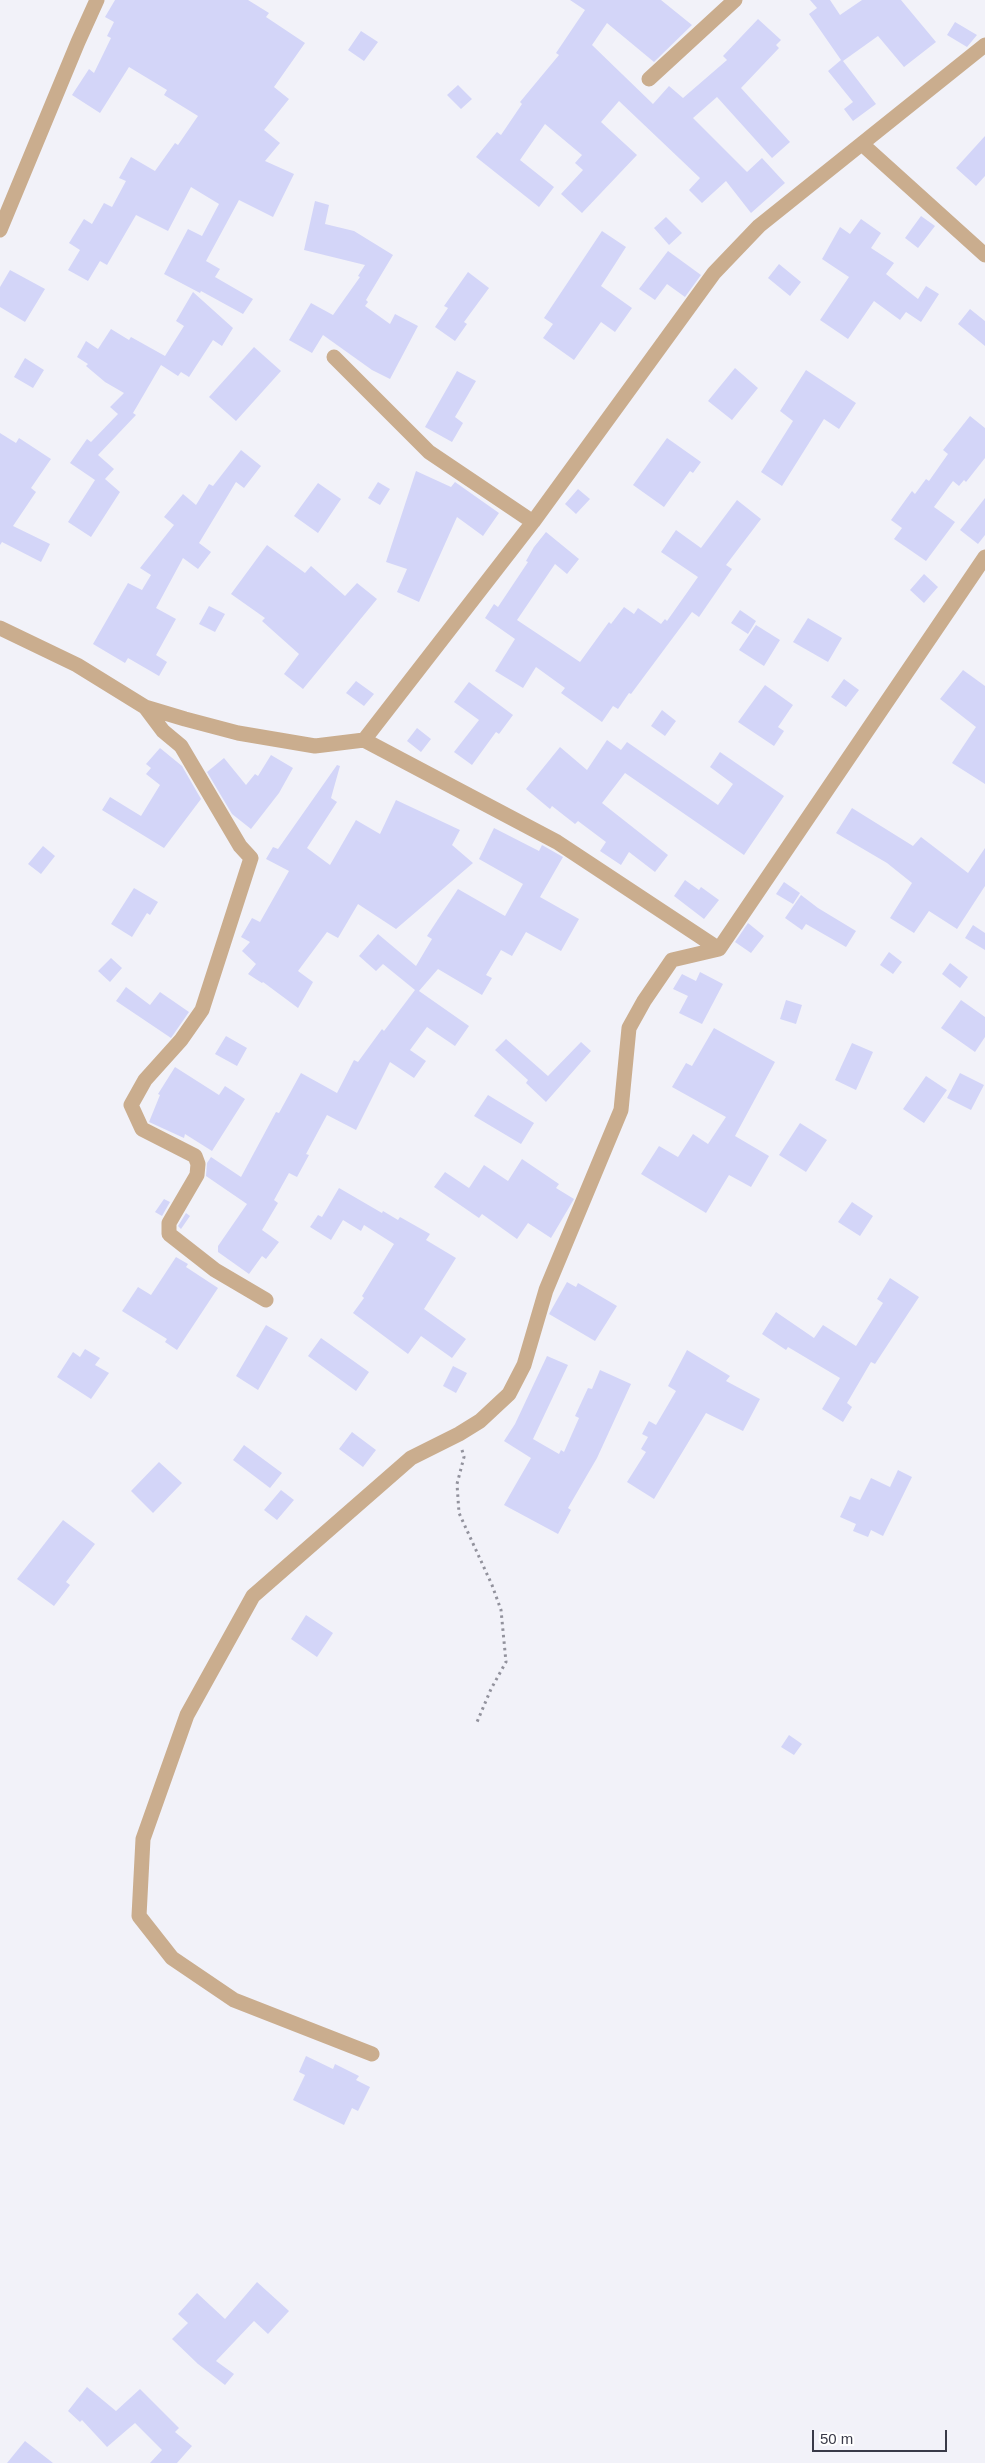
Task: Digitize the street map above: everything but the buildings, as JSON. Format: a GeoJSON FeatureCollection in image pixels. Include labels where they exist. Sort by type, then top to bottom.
{"type":"FeatureCollection","features":[{"type":"Feature","properties":{"kind":"street"},"geometry":{"type":"LineString","coordinates":[[0,230],[97,0]]}},
{"type":"Feature","properties":{"kind":"street"},"geometry":{"type":"LineString","coordinates":[[649,79],[735,0]]}},
{"type":"Feature","properties":{"kind":"street"},"geometry":{"type":"LineString","coordinates":[[364,740],[534,522],[714,273],[759,226],[985,45]]}},
{"type":"Feature","properties":{"kind":"street"},"geometry":{"type":"LineString","coordinates":[[862,144],[985,255]]}},
{"type":"Feature","properties":{"kind":"street"},"geometry":{"type":"LineString","coordinates":[[334,357],[429,452],[534,522]]}},
{"type":"Feature","properties":{"kind":"street"},"geometry":{"type":"LineString","coordinates":[[372,2054],[234,2000],[172,1958],[139,1916],[142,1838],[187,1715],[253,1596],[411,1458],[459,1434],[480,1421],[509,1394],[524,1365],[546,1290],[622,1110],[629,1028],[644,1001],[672,960],[720,949],[985,556]]}},
{"type":"Feature","properties":{"kind":"street"},"geometry":{"type":"LineString","coordinates":[[0,628],[77,664],[145,707],[238,733],[315,746],[364,740],[557,842],[720,949]]}},
{"type":"Feature","properties":{"kind":"street"},"geometry":{"type":"LineString","coordinates":[[145,707],[163,731],[181,746],[200,782],[240,846],[251,858],[202,1010],[181,1040],[145,1080],[131,1105],[142,1129],[195,1156],[198,1164],[197,1175],[169,1223],[170,1234],[215,1270],[266,1300]]}},
{"type":"Feature","properties":{"kind":"path"},"geometry":{"type":"LineString","coordinates":[[459,1434],[464,1457],[457,1484],[459,1513],[492,1585],[501,1610],[506,1662],[491,1689],[477,1722]]}}]}
